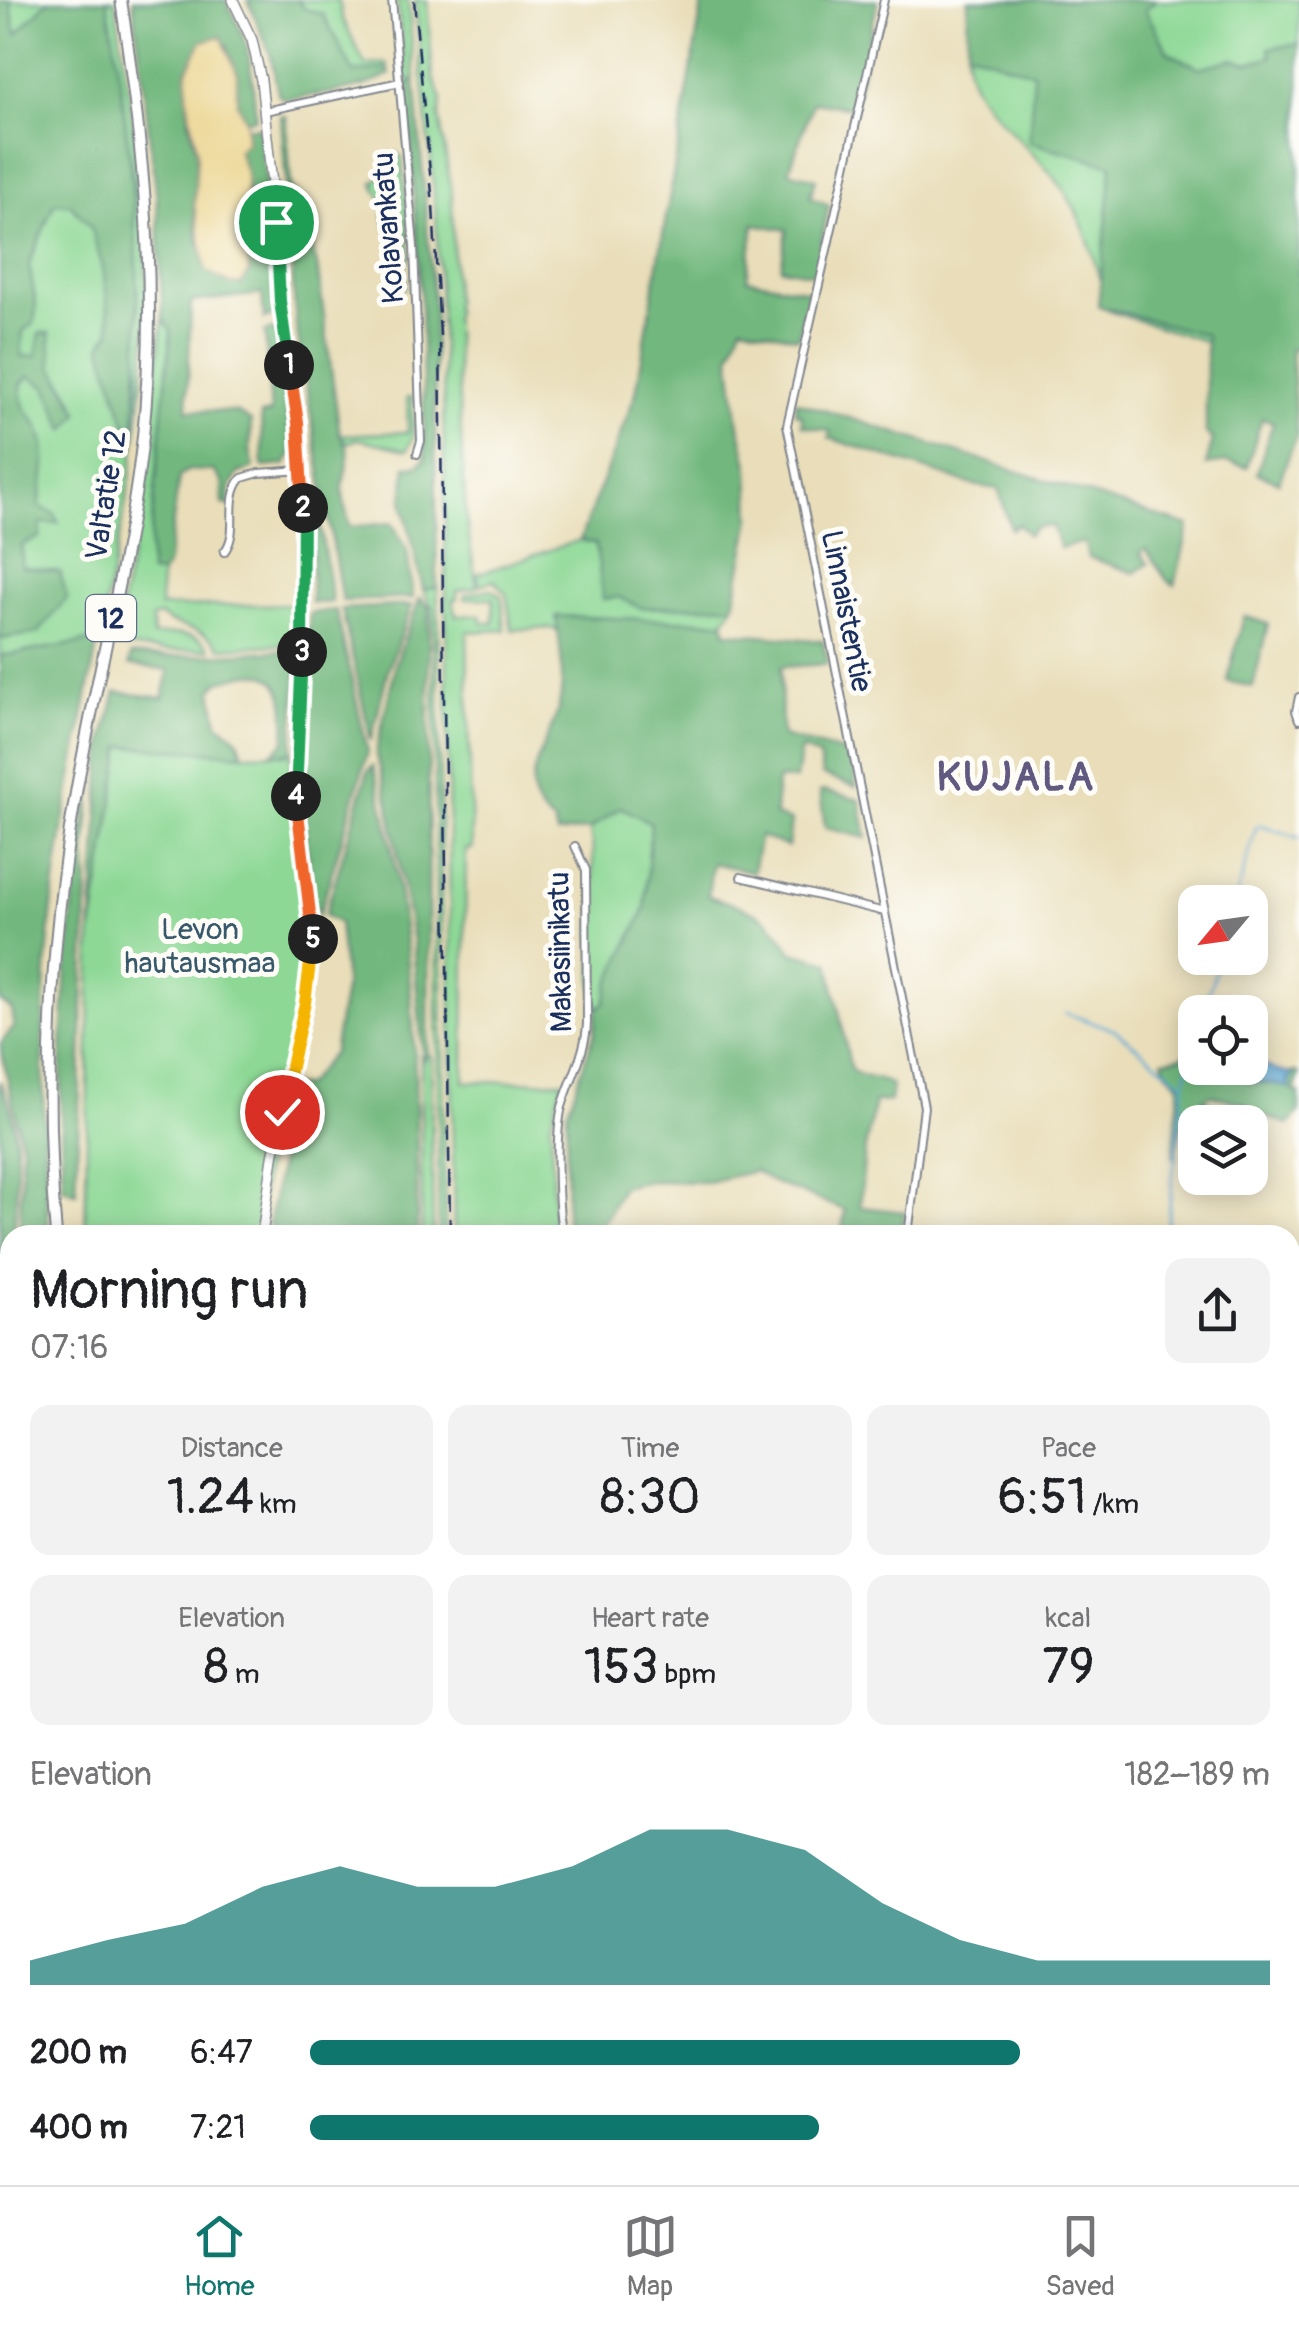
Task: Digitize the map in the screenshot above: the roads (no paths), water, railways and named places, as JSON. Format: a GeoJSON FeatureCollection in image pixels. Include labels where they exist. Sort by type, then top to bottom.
{"type":"FeatureCollection","features":[{"type":"Feature","properties":{"kind":"highway","name":"Valtatie 12"},"geometry":{"type":"LineString","coordinates":[[56,1225],[50,1077],[62,894],[82,758],[137,483],[148,384],[146,176],[122,0]]}},
{"type":"Feature","properties":{"kind":"main road"},"geometry":{"type":"LineString","coordinates":[[233,0],[252,40],[263,108],[282,322],[304,455],[304,595],[296,796],[314,925],[305,1003],[273,1157],[263,1225]]}},
{"type":"Feature","properties":{"kind":"street","name":"Kolavankatu"},"geometry":{"type":"LineString","coordinates":[[392,0],[416,294],[421,440],[417,454]]}},
{"type":"Feature","properties":{"kind":"street","name":"Linnaistentie"},"geometry":{"type":"LineString","coordinates":[[884,0],[787,424],[924,1106],[909,1225]]}},
{"type":"Feature","properties":{"kind":"street"},"geometry":{"type":"LineString","coordinates":[[263,108],[400,82]]}},
{"type":"Feature","properties":{"kind":"street"},"geometry":{"type":"LineString","coordinates":[[224,552],[231,540],[232,496],[242,478],[302,470]]}},
{"type":"Feature","properties":{"kind":"street"},"geometry":{"type":"LineString","coordinates":[[1299,697],[1299,720]]}},
{"type":"Feature","properties":{"kind":"street","name":"Makasiinikatu"},"geometry":{"type":"LineString","coordinates":[[562,1225],[560,1115],[587,1031],[586,870],[575,846]]}},
{"type":"Feature","properties":{"kind":"street"},"geometry":{"type":"LineString","coordinates":[[741,877],[885,912]]}},
{"type":"Feature","properties":{"kind":"water"},"geometry":{"type":"Polygon","coordinates":[[[1268,1067],[1292,1073],[1287,1079],[1291,1088],[1268,1083],[1268,1067]]]}},
{"type":"Feature","properties":{"kind":"waterway"},"geometry":{"type":"LineString","coordinates":[[1240,885],[1256,828],[1261,825],[1299,838]]}},
{"type":"Feature","properties":{"kind":"waterway"},"geometry":{"type":"LineString","coordinates":[[1208,995],[1214,975]]}},
{"type":"Feature","properties":{"kind":"waterway"},"geometry":{"type":"LineString","coordinates":[[1065,1013],[1115,1030],[1178,1079]]}},
{"type":"Feature","properties":{"kind":"waterway"},"geometry":{"type":"LineString","coordinates":[[1167,1225],[1184,1085]]}},
{"type":"Feature","properties":{"kind":"railway"},"geometry":{"type":"LineString","coordinates":[[414,0],[433,205],[440,335],[450,1225]]}},
{"type":"Feature","properties":{"kind":"district","name":"KUJALA"},"geometry":{"type":"Point","coordinates":[1016,776]}},
{"type":"Feature","properties":{"kind":"park label","name":"Levon hautausmaa"},"geometry":{"type":"Point","coordinates":[200,946]}}]}
